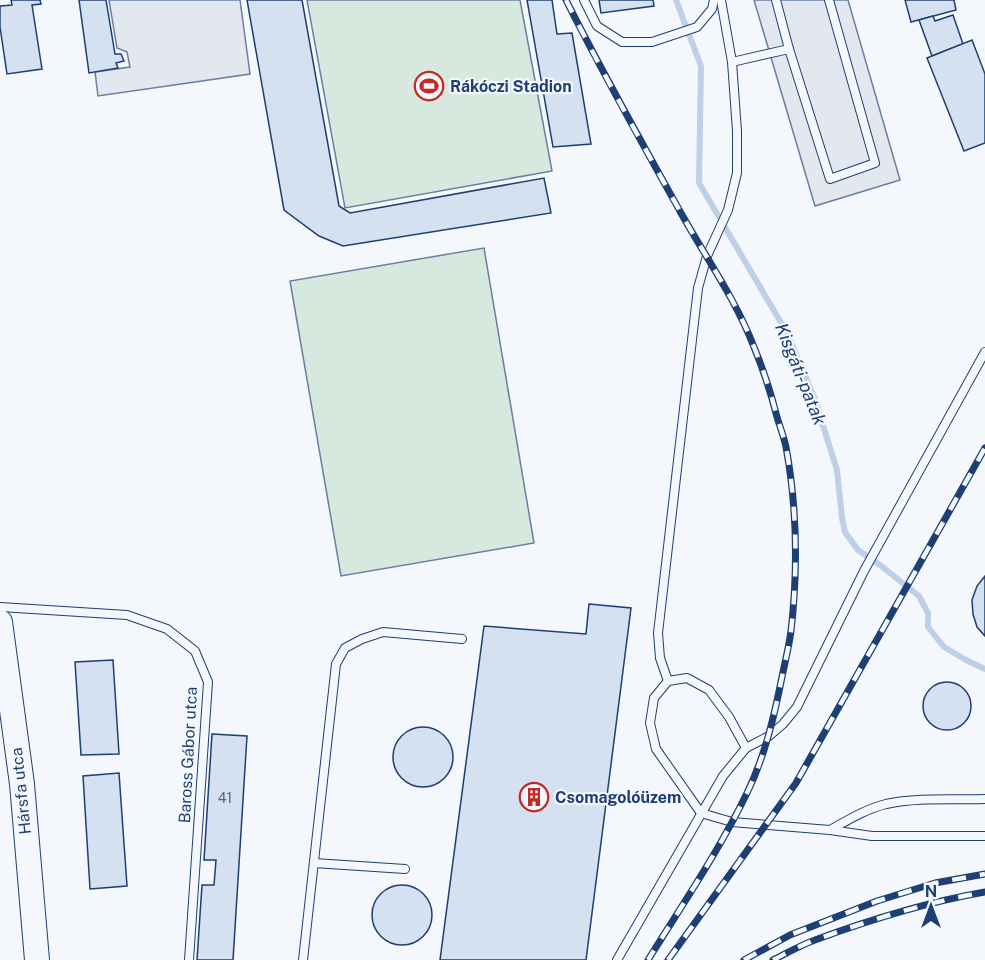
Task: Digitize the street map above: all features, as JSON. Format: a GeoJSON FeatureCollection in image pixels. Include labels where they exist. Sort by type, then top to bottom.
{"type":"FeatureCollection","features":[{"type":"Feature","properties":{"kind":"street","name":"Hársfa utca"},"geometry":{"type":"LineString","coordinates":[[0,622],[22,784],[37,960]]}},
{"type":"Feature","properties":{"kind":"lane"},"geometry":{"type":"LineString","coordinates":[[584,0],[597,26],[622,42],[652,42],[697,27],[712,9],[714,0]]}},
{"type":"Feature","properties":{"kind":"lane"},"geometry":{"type":"LineString","coordinates":[[668,681],[660,658],[658,633],[698,288],[707,256],[728,210],[738,173],[738,131],[732,62],[721,0]]}},
{"type":"Feature","properties":{"kind":"lane"},"geometry":{"type":"LineString","coordinates":[[776,0],[830,179],[874,164],[829,0]]}},
{"type":"Feature","properties":{"kind":"lane"},"geometry":{"type":"LineString","coordinates":[[732,62],[789,49]]}},
{"type":"Feature","properties":{"kind":"lane"},"geometry":{"type":"LineString","coordinates":[[617,960],[723,776],[746,748],[769,736],[783,724],[797,706],[864,572],[985,352]]}},
{"type":"Feature","properties":{"kind":"lane","name":"Baross Gábor utca"},"geometry":{"type":"LineString","coordinates":[[0,607],[127,615],[167,629],[195,651],[208,682],[189,960]]}},
{"type":"Feature","properties":{"kind":"lane"},"geometry":{"type":"LineString","coordinates":[[303,960],[336,664],[345,648],[383,632],[462,639]]}},
{"type":"Feature","properties":{"kind":"lane"},"geometry":{"type":"LineString","coordinates":[[746,748],[729,717],[709,690],[687,678],[668,681],[654,698],[650,723],[656,749],[701,813],[732,822],[872,836],[985,836]]}},
{"type":"Feature","properties":{"kind":"lane"},"geometry":{"type":"LineString","coordinates":[[830,830],[861,813],[885,804],[985,799]]}},
{"type":"Feature","properties":{"kind":"lane"},"geometry":{"type":"LineString","coordinates":[[314,863],[405,869]]}},
{"type":"Feature","properties":{"kind":"shaded area"},"geometry":{"type":"Polygon","coordinates":[[[109,0],[240,0],[250,74],[98,96],[95,72],[130,67],[127,52],[117,48],[109,0]]]}},
{"type":"Feature","properties":{"kind":"shaded area","name":"Rákóczi Stadion"},"geometry":{"type":"Polygon","coordinates":[[[307,0],[520,0],[552,171],[345,208],[307,0]]]}},
{"type":"Feature","properties":{"kind":"shaded area"},"geometry":{"type":"Polygon","coordinates":[[[754,0],[848,0],[900,180],[815,206],[754,0]]]}},
{"type":"Feature","properties":{"kind":"shaded area"},"geometry":{"type":"Polygon","coordinates":[[[484,248],[534,543],[341,576],[290,281],[484,248]]]}},
{"type":"Feature","properties":{"kind":"building"},"geometry":{"type":"Polygon","coordinates":[[[11,0],[40,0],[41,4],[32,5],[42,69],[7,74],[0,27],[0,6],[12,5],[11,0]]]}},
{"type":"Feature","properties":{"kind":"building"},"geometry":{"type":"Polygon","coordinates":[[[79,0],[106,0],[115,54],[121,54],[124,61],[116,63],[118,68],[89,73],[79,0]]]}},
{"type":"Feature","properties":{"kind":"building"},"geometry":{"type":"Polygon","coordinates":[[[247,0],[302,0],[339,206],[350,213],[544,178],[551,213],[343,246],[319,236],[284,210],[247,0]]]}},
{"type":"Feature","properties":{"kind":"building"},"geometry":{"type":"Polygon","coordinates":[[[527,0],[552,0],[557,34],[572,33],[591,144],[553,147],[527,0]]]}},
{"type":"Feature","properties":{"kind":"building"},"geometry":{"type":"Polygon","coordinates":[[[599,0],[653,0],[654,6],[601,13],[599,0]]]}},
{"type":"Feature","properties":{"kind":"building"},"geometry":{"type":"Polygon","coordinates":[[[905,0],[954,0],[956,10],[911,22],[905,0]]]}},
{"type":"Feature","properties":{"kind":"building"},"geometry":{"type":"Polygon","coordinates":[[[953,15],[963,44],[932,56],[919,20],[933,16],[935,21],[953,15]]]}},
{"type":"Feature","properties":{"kind":"building"},"geometry":{"type":"Polygon","coordinates":[[[972,40],[985,74],[985,143],[964,151],[927,58],[972,40]]]}},
{"type":"Feature","properties":{"kind":"building"},"geometry":{"type":"Polygon","coordinates":[[[985,576],[985,636],[977,627],[972,600],[977,586],[985,576]]]}},
{"type":"Feature","properties":{"kind":"building","name":"Csomagolóüzem"},"geometry":{"type":"Polygon","coordinates":[[[589,604],[631,608],[586,960],[440,960],[484,626],[586,634],[589,604]]]}},
{"type":"Feature","properties":{"kind":"building"},"geometry":{"type":"Polygon","coordinates":[[[113,660],[119,754],[81,755],[75,662],[113,660]]]}},
{"type":"Feature","properties":{"kind":"building"},"geometry":{"type":"Polygon","coordinates":[[[942,682],[952,682],[967,692],[971,706],[970,715],[961,726],[952,730],[942,730],[927,720],[923,711],[923,701],[933,686],[942,682]]]}},
{"type":"Feature","properties":{"kind":"building"},"geometry":{"type":"Polygon","coordinates":[[[417,727],[429,727],[445,735],[451,745],[453,757],[451,769],[445,779],[429,787],[417,787],[401,779],[393,763],[393,751],[401,735],[417,727]]]}},
{"type":"Feature","properties":{"kind":"building"},"geometry":{"type":"Polygon","coordinates":[[[212,734],[247,736],[233,960],[197,960],[202,885],[214,885],[216,860],[204,860],[212,734]]]}},
{"type":"Feature","properties":{"kind":"building"},"geometry":{"type":"Polygon","coordinates":[[[119,773],[127,886],[90,889],[83,776],[119,773]]]}},
{"type":"Feature","properties":{"kind":"building"},"geometry":{"type":"Polygon","coordinates":[[[396,885],[408,885],[424,893],[430,903],[432,915],[430,927],[424,937],[408,945],[396,945],[380,937],[372,921],[372,909],[380,893],[396,885]]]}},
{"type":"Feature","properties":{"kind":"waterway","name":"Kisgáti-patak"},"geometry":{"type":"LineString","coordinates":[[676,0],[701,66],[699,183],[787,333],[814,397],[837,470],[845,532],[858,550],[919,596],[928,613],[928,627],[944,647],[985,669]]}},
{"type":"Feature","properties":{"kind":"railway"},"geometry":{"type":"LineString","coordinates":[[566,0],[622,107],[746,329],[764,372],[786,447],[792,492],[795,585],[791,631],[776,707],[764,751],[747,793],[724,836],[648,960]]}},
{"type":"Feature","properties":{"kind":"railway"},"geometry":{"type":"LineString","coordinates":[[668,960],[796,783],[985,448]]}},
{"type":"Feature","properties":{"kind":"railway"},"geometry":{"type":"LineString","coordinates":[[744,960],[790,935],[877,901],[935,883],[985,874]]}},
{"type":"Feature","properties":{"kind":"railway"},"geometry":{"type":"LineString","coordinates":[[773,960],[810,942],[877,919],[920,906],[985,892]]}},
{"type":"Feature","properties":{"kind":"place","name":"Rákóczi Stadion"},"geometry":{"type":"Point","coordinates":[429,86]}},
{"type":"Feature","properties":{"kind":"place","name":"Csomagolóüzem"},"geometry":{"type":"Point","coordinates":[534,797]}}]}
